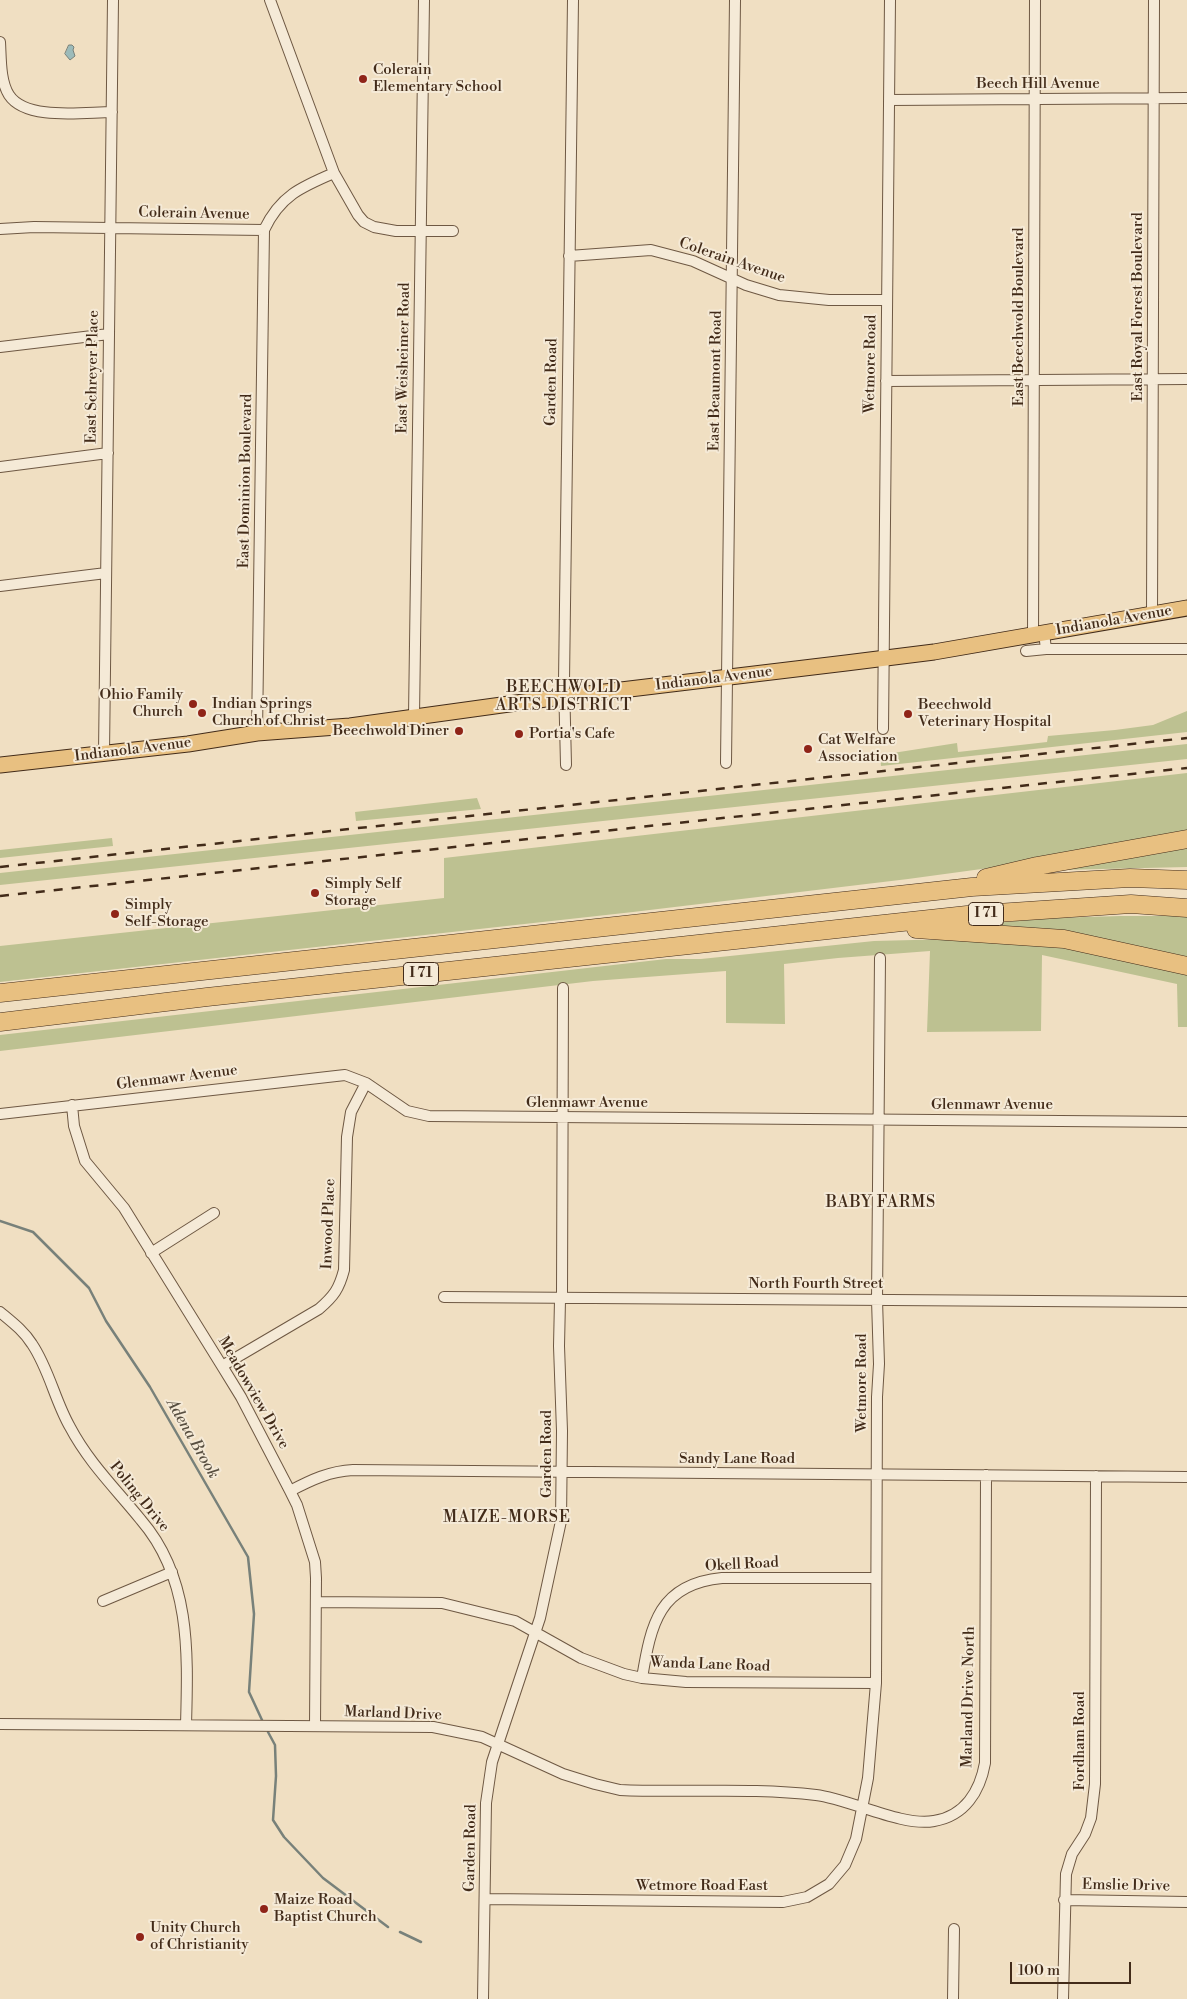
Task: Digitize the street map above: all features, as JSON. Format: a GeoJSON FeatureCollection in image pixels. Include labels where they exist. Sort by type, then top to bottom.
{"type":"FeatureCollection","features":[{"type":"Feature","properties":{"kind":"highway"},"geometry":{"type":"LineString","coordinates":[[930,892],[1037,866],[1187,839]]}},
{"type":"Feature","properties":{"kind":"highway","name":"I 71"},"geometry":{"type":"LineString","coordinates":[[0,993],[972,887],[1130,878],[1187,880]]}},
{"type":"Feature","properties":{"kind":"highway","name":"I 71"},"geometry":{"type":"LineString","coordinates":[[0,1022],[207,997],[967,915],[1131,904],[1187,908]]}},
{"type":"Feature","properties":{"kind":"highway"},"geometry":{"type":"LineString","coordinates":[[843,928],[924,929],[1064,939],[1187,966]]}},
{"type":"Feature","properties":{"kind":"main road","name":"Indianola Avenue"},"geometry":{"type":"LineString","coordinates":[[0,765],[188,744],[257,733],[350,726],[414,716],[883,658],[1039,634],[1187,608]]}},
{"type":"Feature","properties":{"kind":"street","name":"East Schreyer Place"},"geometry":{"type":"LineString","coordinates":[[104,753],[113,0]]}},
{"type":"Feature","properties":{"kind":"street"},"geometry":{"type":"LineString","coordinates":[[270,0],[334,173],[358,215],[367,224],[374,227],[396,231],[453,232]]}},
{"type":"Feature","properties":{"kind":"street","name":"East Weisheimer Road"},"geometry":{"type":"LineString","coordinates":[[414,716],[424,0]]}},
{"type":"Feature","properties":{"kind":"street","name":"Garden Road"},"geometry":{"type":"LineString","coordinates":[[566,765],[564,697],[573,0]]}},
{"type":"Feature","properties":{"kind":"street","name":"East Beaumont Road"},"geometry":{"type":"LineString","coordinates":[[726,762],[735,0]]}},
{"type":"Feature","properties":{"kind":"street","name":"Wetmore Road"},"geometry":{"type":"LineString","coordinates":[[882,729],[890,0]]}},
{"type":"Feature","properties":{"kind":"street","name":"East Beechwold Boulevard"},"geometry":{"type":"LineString","coordinates":[[1035,0],[1034,380],[1039,634],[1046,649]]}},
{"type":"Feature","properties":{"kind":"street","name":"East Royal Forest Boulevard"},"geometry":{"type":"LineString","coordinates":[[1152,614],[1154,0]]}},
{"type":"Feature","properties":{"kind":"street"},"geometry":{"type":"LineString","coordinates":[[0,42],[2,78],[8,95],[21,107],[38,112],[112,112]]}},
{"type":"Feature","properties":{"kind":"street","name":"Beech Hill Avenue"},"geometry":{"type":"LineString","coordinates":[[889,100],[1187,98]]}},
{"type":"Feature","properties":{"kind":"street","name":"Colerain Avenue"},"geometry":{"type":"LineString","coordinates":[[0,229],[34,227],[264,230],[272,213],[301,186],[334,173]]}},
{"type":"Feature","properties":{"kind":"street","name":"East Dominion Boulevard"},"geometry":{"type":"LineString","coordinates":[[257,733],[264,230]]}},
{"type":"Feature","properties":{"kind":"street","name":"Colerain Avenue"},"geometry":{"type":"LineString","coordinates":[[569,256],[651,250],[693,261],[732,279],[779,295],[829,300],[887,300]]}},
{"type":"Feature","properties":{"kind":"street"},"geometry":{"type":"LineString","coordinates":[[0,347],[109,334]]}},
{"type":"Feature","properties":{"kind":"street"},"geometry":{"type":"LineString","coordinates":[[886,380],[1187,379]]}},
{"type":"Feature","properties":{"kind":"street"},"geometry":{"type":"LineString","coordinates":[[0,467],[108,453]]}},
{"type":"Feature","properties":{"kind":"street"},"geometry":{"type":"LineString","coordinates":[[0,586],[106,573]]}},
{"type":"Feature","properties":{"kind":"street"},"geometry":{"type":"LineString","coordinates":[[1026,651],[1046,649],[1187,650]]}},
{"type":"Feature","properties":{"kind":"street","name":"Wetmore Road"},"geometry":{"type":"LineString","coordinates":[[862,1807],[868,1778],[876,1683],[880,958]]}},
{"type":"Feature","properties":{"kind":"street","name":"Garden Road"},"geometry":{"type":"LineString","coordinates":[[484,1999],[486,1803],[492,1762],[540,1618],[561,1522],[562,1406],[559,1346],[563,1117],[562,988]]}},
{"type":"Feature","properties":{"kind":"street","name":"Glenmawr Avenue"},"geometry":{"type":"LineString","coordinates":[[0,1114],[345,1075],[366,1083],[406,1111],[429,1116],[1187,1122]]}},
{"type":"Feature","properties":{"kind":"street","name":"Inwood Place"},"geometry":{"type":"LineString","coordinates":[[222,1366],[319,1309],[339,1287],[344,1270],[347,1137],[352,1112],[366,1083]]}},
{"type":"Feature","properties":{"kind":"street","name":"Meadowview Drive"},"geometry":{"type":"LineString","coordinates":[[72,1105],[74,1126],[85,1161],[124,1208],[222,1366],[297,1505],[315,1562],[317,1602],[315,1726]]}},
{"type":"Feature","properties":{"kind":"street"},"geometry":{"type":"LineString","coordinates":[[152,1253],[214,1214]]}},
{"type":"Feature","properties":{"kind":"street","name":"North Fourth Street"},"geometry":{"type":"LineString","coordinates":[[444,1297],[1187,1302]]}},
{"type":"Feature","properties":{"kind":"street","name":"Poling Drive"},"geometry":{"type":"LineString","coordinates":[[0,1312],[20,1329],[33,1344],[70,1427],[92,1462],[142,1520],[161,1547],[172,1572],[184,1616],[186,1634],[186,1725]]}},
{"type":"Feature","properties":{"kind":"street","name":"Sandy Lane Road"},"geometry":{"type":"LineString","coordinates":[[290,1490],[319,1476],[340,1470],[1187,1477]]}},
{"type":"Feature","properties":{"kind":"street","name":"Marland Drive North"},"geometry":{"type":"LineString","coordinates":[[862,1807],[913,1821],[934,1821],[954,1814],[965,1807],[974,1796],[982,1779],[985,1763],[986,1475]]}},
{"type":"Feature","properties":{"kind":"street","name":"Fordham Road"},"geometry":{"type":"LineString","coordinates":[[1063,1999],[1064,1900],[1068,1864],[1085,1834],[1094,1802],[1096,1476]]}},
{"type":"Feature","properties":{"kind":"street"},"geometry":{"type":"LineString","coordinates":[[103,1601],[172,1572]]}},
{"type":"Feature","properties":{"kind":"street","name":"Okell Road"},"geometry":{"type":"LineString","coordinates":[[642,1678],[650,1635],[655,1621],[662,1608],[671,1598],[690,1585],[722,1578],[876,1578]]}},
{"type":"Feature","properties":{"kind":"street","name":"Wanda Lane Road"},"geometry":{"type":"LineString","coordinates":[[317,1602],[442,1604],[515,1622],[582,1658],[624,1674],[642,1678],[686,1682],[876,1683]]}},
{"type":"Feature","properties":{"kind":"street","name":"Marland Drive"},"geometry":{"type":"LineString","coordinates":[[0,1724],[433,1727],[482,1737],[563,1774],[620,1790],[787,1792],[819,1795],[862,1807]]}},
{"type":"Feature","properties":{"kind":"street","name":"Wetmore Road East"},"geometry":{"type":"LineString","coordinates":[[485,1899],[774,1902],[807,1897],[829,1884],[845,1865],[856,1839],[862,1807]]}},
{"type":"Feature","properties":{"kind":"street","name":"Emslie Drive"},"geometry":{"type":"LineString","coordinates":[[1064,1900],[1187,1902]]}},
{"type":"Feature","properties":{"kind":"street"},"geometry":{"type":"LineString","coordinates":[[953,1999],[954,1929]]}},
{"type":"Feature","properties":{"kind":"green space"},"geometry":{"type":"Polygon","coordinates":[[[1187,711],[1187,732],[881,766],[880,755],[957,743],[958,752],[1047,742],[1048,736],[1153,725],[1187,711]]]}},
{"type":"Feature","properties":{"kind":"green space"},"geometry":{"type":"Polygon","coordinates":[[[1187,744],[1187,759],[0,885],[0,873],[1187,744]]]}},
{"type":"Feature","properties":{"kind":"green space"},"geometry":{"type":"Polygon","coordinates":[[[1187,773],[1187,832],[1011,865],[633,912],[0,982],[0,946],[444,898],[444,858],[1187,773]]]}},
{"type":"Feature","properties":{"kind":"green space"},"geometry":{"type":"Polygon","coordinates":[[[477,798],[481,809],[356,821],[355,812],[477,798]]]}},
{"type":"Feature","properties":{"kind":"green space"},"geometry":{"type":"Polygon","coordinates":[[[112,838],[113,846],[0,858],[0,850],[112,838]]]}},
{"type":"Feature","properties":{"kind":"green space"},"geometry":{"type":"Polygon","coordinates":[[[1187,845],[1187,867],[1060,870],[1187,845]]]}},
{"type":"Feature","properties":{"kind":"green space"},"geometry":{"type":"Polygon","coordinates":[[[1187,916],[1187,960],[970,925],[1051,918],[1187,916]]]}},
{"type":"Feature","properties":{"kind":"green space"},"geometry":{"type":"Polygon","coordinates":[[[954,939],[1075,946],[1141,960],[1187,975],[1187,1027],[1178,1027],[1177,984],[1042,955],[1041,1031],[927,1032],[930,951],[784,964],[785,1024],[726,1023],[726,971],[593,981],[0,1051],[0,1035],[666,959],[701,959],[874,941],[954,939]]]}},
{"type":"Feature","properties":{"kind":"water"},"geometry":{"type":"Polygon","coordinates":[[[69,45],[74,47],[75,56],[70,60],[65,54],[69,45]]]}},
{"type":"Feature","properties":{"kind":"waterway","name":"Adena Brook"},"geometry":{"type":"LineString","coordinates":[[0,1221],[33,1232],[89,1288],[106,1321],[150,1387],[248,1557],[254,1614],[249,1692],[262,1720]]}},
{"type":"Feature","properties":{"kind":"waterway","name":"Adena Brook"},"geometry":{"type":"LineString","coordinates":[[268,1732],[275,1745],[276,1776],[273,1820],[284,1837],[323,1878],[388,1927]]}},
{"type":"Feature","properties":{"kind":"waterway","name":"Adena Brook"},"geometry":{"type":"LineString","coordinates":[[400,1932],[421,1942]]}},
{"type":"Feature","properties":{"kind":"railway"},"geometry":{"type":"LineString","coordinates":[[0,867],[1187,738]]}},
{"type":"Feature","properties":{"kind":"railway"},"geometry":{"type":"LineString","coordinates":[[0,896],[1187,768]]}},
{"type":"Feature","properties":{"kind":"place","name":"Colerain Elementary School"},"geometry":{"type":"Point","coordinates":[363,79]}},
{"type":"Feature","properties":{"kind":"place","name":"Ohio Family Church"},"geometry":{"type":"Point","coordinates":[193,704]}},
{"type":"Feature","properties":{"kind":"place","name":"Indian Springs Church of Christ"},"geometry":{"type":"Point","coordinates":[202,713]}},
{"type":"Feature","properties":{"kind":"place","name":"Beechwold Veterinary Hospital"},"geometry":{"type":"Point","coordinates":[908,714]}},
{"type":"Feature","properties":{"kind":"place","name":"Beechwold Diner"},"geometry":{"type":"Point","coordinates":[459,731]}},
{"type":"Feature","properties":{"kind":"place","name":"Portia's Cafe"},"geometry":{"type":"Point","coordinates":[519,734]}},
{"type":"Feature","properties":{"kind":"place","name":"Cat Welfare Association"},"geometry":{"type":"Point","coordinates":[808,749]}},
{"type":"Feature","properties":{"kind":"place","name":"Simply Self Storage"},"geometry":{"type":"Point","coordinates":[315,893]}},
{"type":"Feature","properties":{"kind":"place","name":"Simply Self-Storage"},"geometry":{"type":"Point","coordinates":[115,914]}},
{"type":"Feature","properties":{"kind":"place","name":"Maize Road Baptist Church"},"geometry":{"type":"Point","coordinates":[264,1909]}},
{"type":"Feature","properties":{"kind":"place","name":"Unity Church of Christianity"},"geometry":{"type":"Point","coordinates":[140,1937]}},
{"type":"Feature","properties":{"kind":"district","name":"BEECHWOLD ARTS DISTRICT"},"geometry":{"type":"Point","coordinates":[564,697]}},
{"type":"Feature","properties":{"kind":"district","name":"BABY FARMS"},"geometry":{"type":"Point","coordinates":[881,1203]}},
{"type":"Feature","properties":{"kind":"district","name":"MAIZE-MORSE"},"geometry":{"type":"Point","coordinates":[507,1518]}}]}
